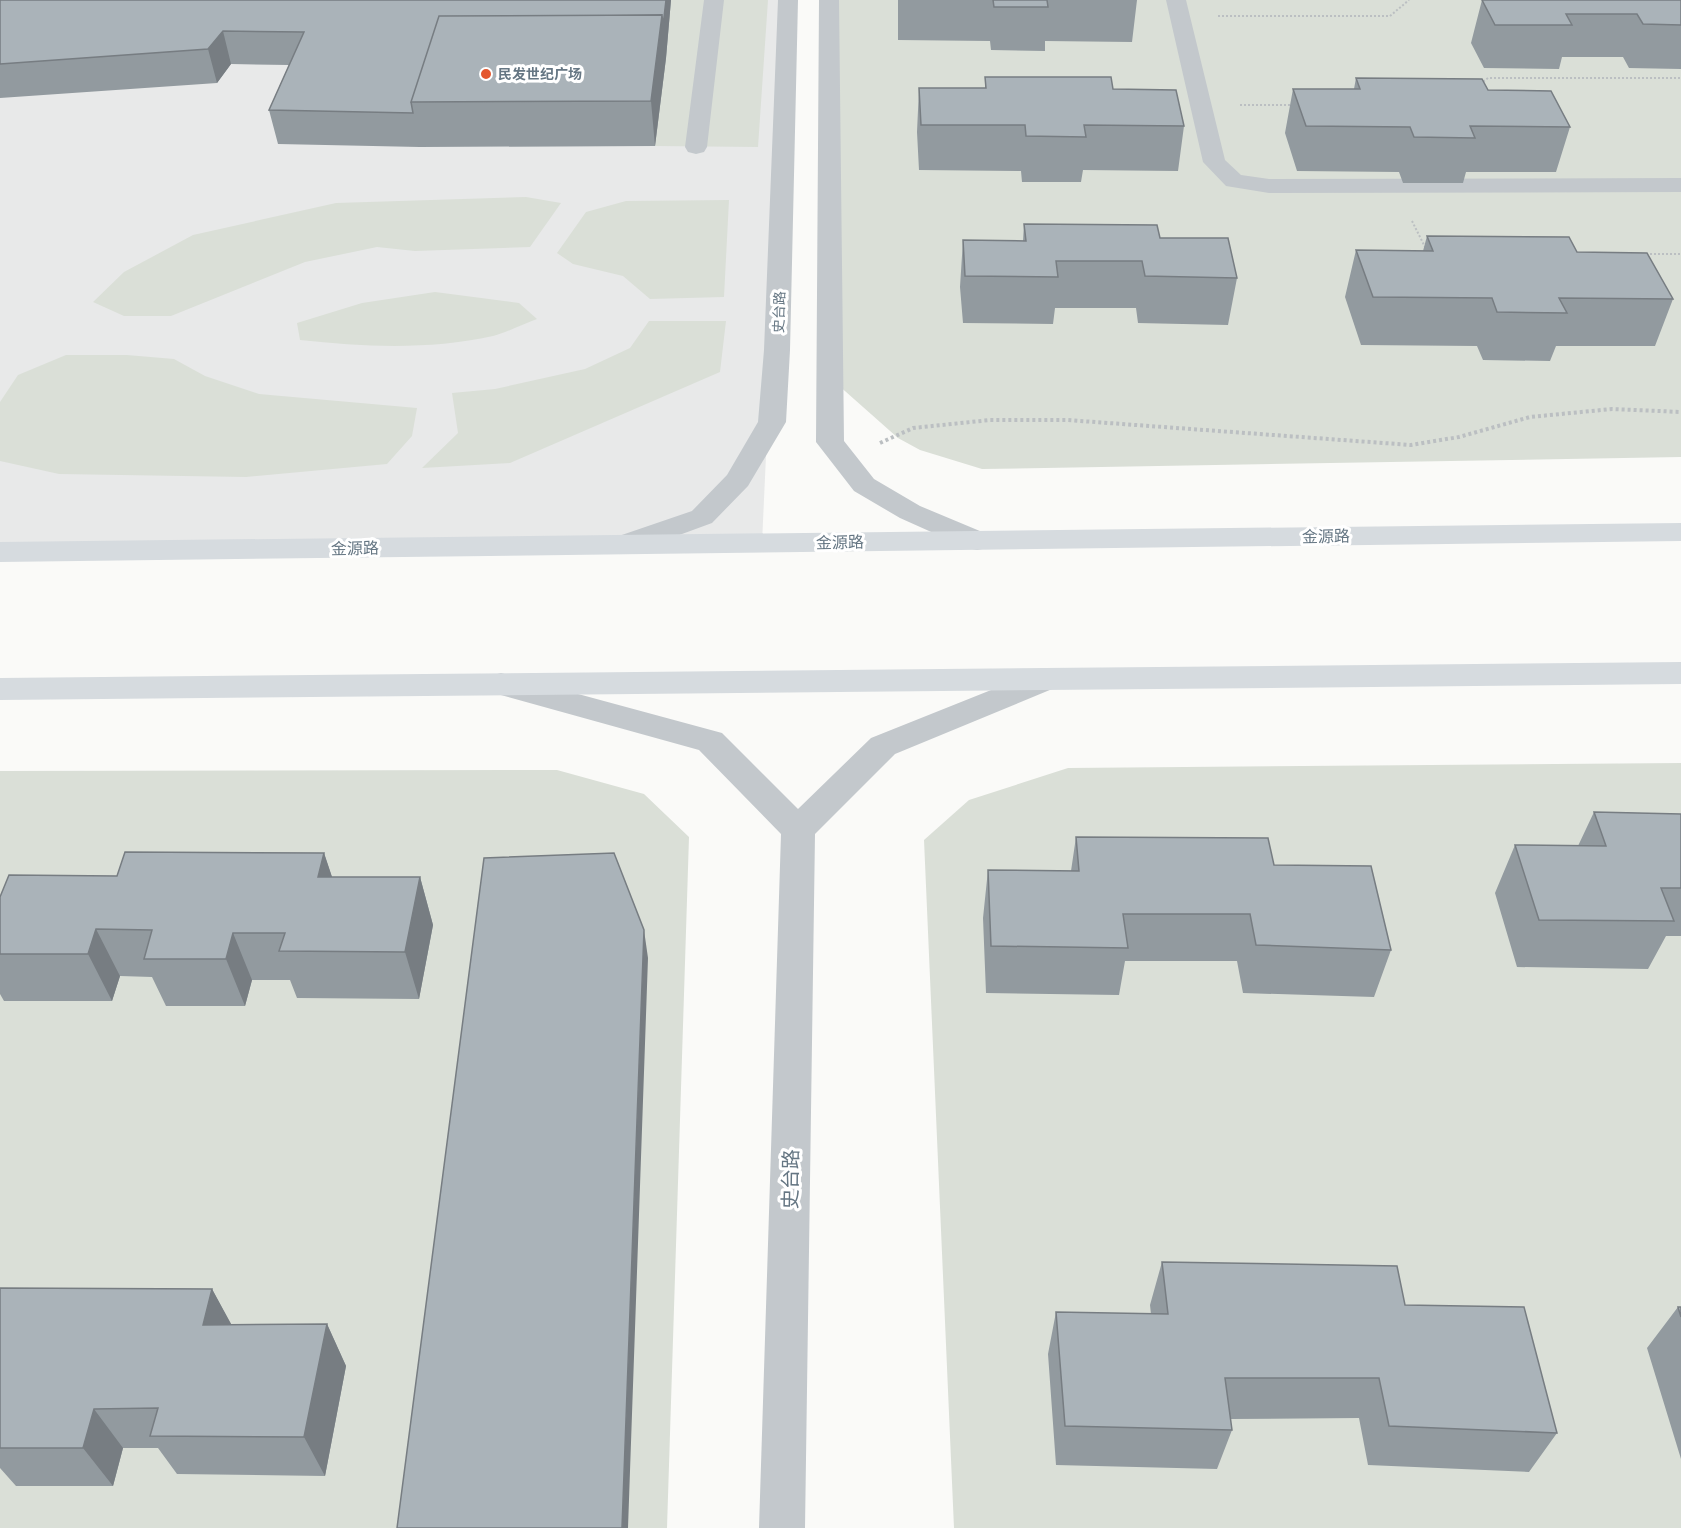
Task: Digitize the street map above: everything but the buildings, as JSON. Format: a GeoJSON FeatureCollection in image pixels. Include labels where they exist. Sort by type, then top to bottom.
{"type":"FeatureCollection","features":[{"type":"Feature","properties":{"kind":"main road","name":"金源路"},"geometry":{"type":"LineString","coordinates":[[0,552],[1681,532]]}},
{"type":"Feature","properties":{"kind":"main road"},"geometry":{"type":"LineString","coordinates":[[0,689],[1681,673]]}},
{"type":"Feature","properties":{"kind":"street"},"geometry":{"type":"LineString","coordinates":[[696,147],[714,0]]}},
{"type":"Feature","properties":{"kind":"street","name":"史台路"},"geometry":{"type":"LineString","coordinates":[[623,545],[702,517],[738,480],[772,422],[777,350],[788,0]]}},
{"type":"Feature","properties":{"kind":"street"},"geometry":{"type":"LineString","coordinates":[[829,0],[828,410],[830,442],[864,485],[910,512],[977,541]]}},
{"type":"Feature","properties":{"kind":"street"},"geometry":{"type":"LineString","coordinates":[[1178,8],[1214,162],[1234,181],[1269,186],[1681,185]]}},
{"type":"Feature","properties":{"kind":"street"},"geometry":{"type":"LineString","coordinates":[[501,684],[710,741],[798,830],[883,746],[1046,679]]}},
{"type":"Feature","properties":{"kind":"street","name":"史台路"},"geometry":{"type":"LineString","coordinates":[[782,1528],[798,830]]}},
{"type":"Feature","properties":{"kind":"path"},"geometry":{"type":"LineString","coordinates":[[1178,8],[1390,16],[1409,0]]}},
{"type":"Feature","properties":{"kind":"path"},"geometry":{"type":"LineString","coordinates":[[1472,89],[1488,78],[1681,78]]}},
{"type":"Feature","properties":{"kind":"path"},"geometry":{"type":"LineString","coordinates":[[1201,106],[1295,105]]}},
{"type":"Feature","properties":{"kind":"path"},"geometry":{"type":"LineString","coordinates":[[1393,186],[1430,255]]}},
{"type":"Feature","properties":{"kind":"path"},"geometry":{"type":"LineString","coordinates":[[1645,254],[1681,254]]}},
{"type":"Feature","properties":{"kind":"path"},"geometry":{"type":"LineString","coordinates":[[845,460],[913,428],[990,420],[1067,420],[1156,425],[1411,445],[1459,437],[1530,417],[1612,409],[1681,412]]}},
{"type":"Feature","properties":{"kind":"shaded area","name":"民发世纪广场"},"geometry":{"type":"Polygon","coordinates":[[[0,0],[787,0],[762,543],[0,552],[0,0]]]}},
{"type":"Feature","properties":{"kind":"shaded area"},"geometry":{"type":"Polygon","coordinates":[[[671,0],[768,0],[758,147],[655,146],[671,0]]]}},
{"type":"Feature","properties":{"kind":"shaded area"},"geometry":{"type":"Polygon","coordinates":[[[829,0],[1681,0],[1681,457],[982,469],[920,450],[898,438],[828,376],[829,0]]]}},
{"type":"Feature","properties":{"kind":"shaded area"},"geometry":{"type":"Polygon","coordinates":[[[526,197],[561,203],[530,247],[415,251],[377,247],[305,262],[171,316],[124,316],[93,302],[124,272],[193,235],[336,203],[526,197]]]}},
{"type":"Feature","properties":{"kind":"shaded area"},"geometry":{"type":"Polygon","coordinates":[[[729,200],[724,297],[650,299],[623,276],[573,264],[557,253],[586,212],[626,201],[729,200]]]}},
{"type":"Feature","properties":{"kind":"shaded area"},"geometry":{"type":"Polygon","coordinates":[[[435,292],[519,303],[537,319],[493,336],[445,344],[373,346],[300,340],[297,323],[362,303],[435,292]]]}},
{"type":"Feature","properties":{"kind":"shaded area"},"geometry":{"type":"Polygon","coordinates":[[[649,321],[726,321],[720,372],[510,463],[422,468],[458,433],[452,393],[495,389],[585,369],[630,348],[649,321]]]}},
{"type":"Feature","properties":{"kind":"shaded area"},"geometry":{"type":"Polygon","coordinates":[[[66,355],[127,355],[174,359],[205,376],[259,394],[417,408],[412,436],[387,464],[246,477],[59,474],[0,461],[0,402],[18,375],[66,355]]]}},
{"type":"Feature","properties":{"kind":"shaded area"},"geometry":{"type":"Polygon","coordinates":[[[1681,763],[1681,1528],[954,1528],[924,840],[969,800],[1068,768],[1681,763]]]}},
{"type":"Feature","properties":{"kind":"shaded area"},"geometry":{"type":"Polygon","coordinates":[[[557,770],[644,794],[689,837],[667,1528],[0,1528],[0,771],[557,770]]]}},
{"type":"Feature","properties":{"kind":"place","name":"民发世纪广场"},"geometry":{"type":"Point","coordinates":[486,74]}}]}
